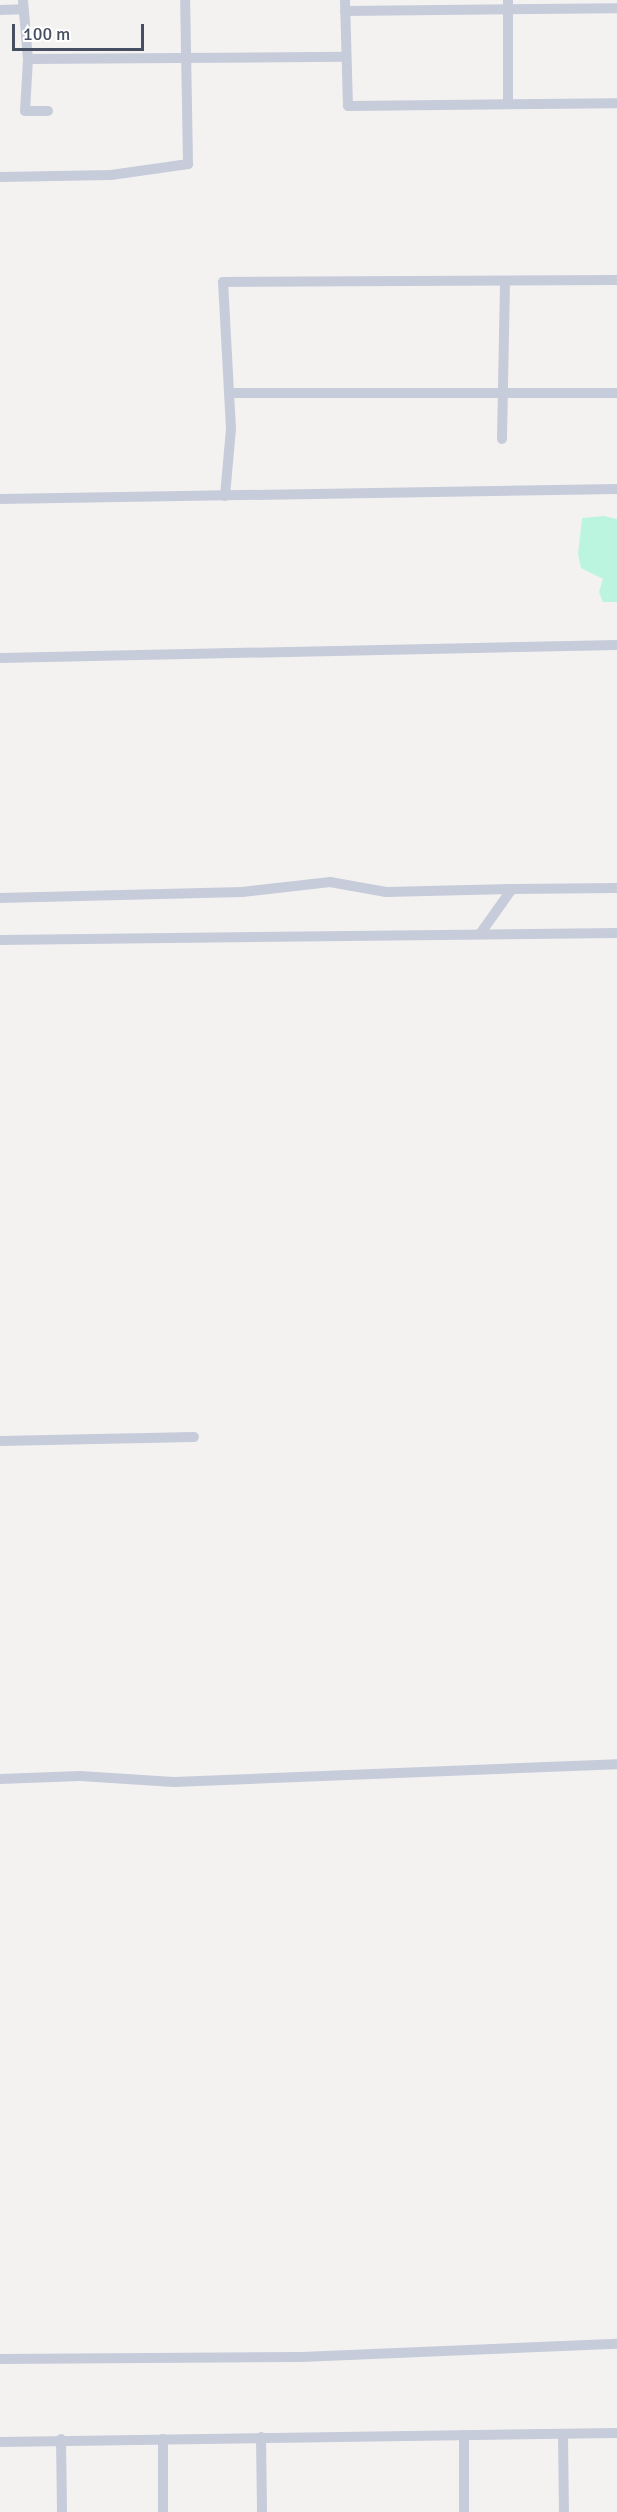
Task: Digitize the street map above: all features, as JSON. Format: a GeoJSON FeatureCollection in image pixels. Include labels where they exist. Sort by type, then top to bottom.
{"type":"FeatureCollection","features":[{"type":"Feature","properties":{"kind":"street"},"geometry":{"type":"LineString","coordinates":[[0,177],[111,175],[188,164],[185,0]]}},
{"type":"Feature","properties":{"kind":"street"},"geometry":{"type":"LineString","coordinates":[[508,4],[508,104]]}},
{"type":"Feature","properties":{"kind":"street"},"geometry":{"type":"LineString","coordinates":[[617,8],[508,4],[345,5],[348,106],[617,103]]}},
{"type":"Feature","properties":{"kind":"street"},"geometry":{"type":"LineString","coordinates":[[0,10],[23,5],[28,59],[25,111],[48,111]]}},
{"type":"Feature","properties":{"kind":"street"},"geometry":{"type":"LineString","coordinates":[[28,59],[345,57]]}},
{"type":"Feature","properties":{"kind":"street"},"geometry":{"type":"LineString","coordinates":[[225,496],[230,393],[223,282],[617,280]]}},
{"type":"Feature","properties":{"kind":"street"},"geometry":{"type":"LineString","coordinates":[[502,439],[505,281]]}},
{"type":"Feature","properties":{"kind":"street"},"geometry":{"type":"LineString","coordinates":[[230,393],[617,393]]}},
{"type":"Feature","properties":{"kind":"street"},"geometry":{"type":"LineString","coordinates":[[0,499],[617,489]]}},
{"type":"Feature","properties":{"kind":"street"},"geometry":{"type":"LineString","coordinates":[[0,658],[617,645]]}},
{"type":"Feature","properties":{"kind":"street"},"geometry":{"type":"LineString","coordinates":[[0,898],[242,892],[330,882],[386,892],[617,888]]}},
{"type":"Feature","properties":{"kind":"street"},"geometry":{"type":"LineString","coordinates":[[480,934],[512,889]]}},
{"type":"Feature","properties":{"kind":"street"},"geometry":{"type":"LineString","coordinates":[[0,940],[617,933]]}},
{"type":"Feature","properties":{"kind":"street"},"geometry":{"type":"LineString","coordinates":[[0,1441],[194,1437]]}},
{"type":"Feature","properties":{"kind":"street"},"geometry":{"type":"LineString","coordinates":[[0,1779],[80,1776],[174,1782],[617,1764]]}},
{"type":"Feature","properties":{"kind":"street"},"geometry":{"type":"LineString","coordinates":[[0,2359],[301,2357],[617,2344]]}},
{"type":"Feature","properties":{"kind":"street"},"geometry":{"type":"LineString","coordinates":[[0,2442],[61,2439],[617,2433]]}},
{"type":"Feature","properties":{"kind":"street"},"geometry":{"type":"LineString","coordinates":[[563,2434],[564,2512]]}},
{"type":"Feature","properties":{"kind":"street"},"geometry":{"type":"LineString","coordinates":[[464,2435],[464,2512]]}},
{"type":"Feature","properties":{"kind":"street"},"geometry":{"type":"LineString","coordinates":[[261,2437],[262,2512]]}},
{"type":"Feature","properties":{"kind":"street"},"geometry":{"type":"LineString","coordinates":[[61,2439],[62,2512]]}},
{"type":"Feature","properties":{"kind":"street"},"geometry":{"type":"LineString","coordinates":[[163,2439],[163,2512]]}},
{"type":"Feature","properties":{"kind":"green space"},"geometry":{"type":"Polygon","coordinates":[[[604,516],[617,519],[617,602],[603,602],[599,592],[603,579],[581,568],[578,554],[582,518],[604,516]]]}}]}
